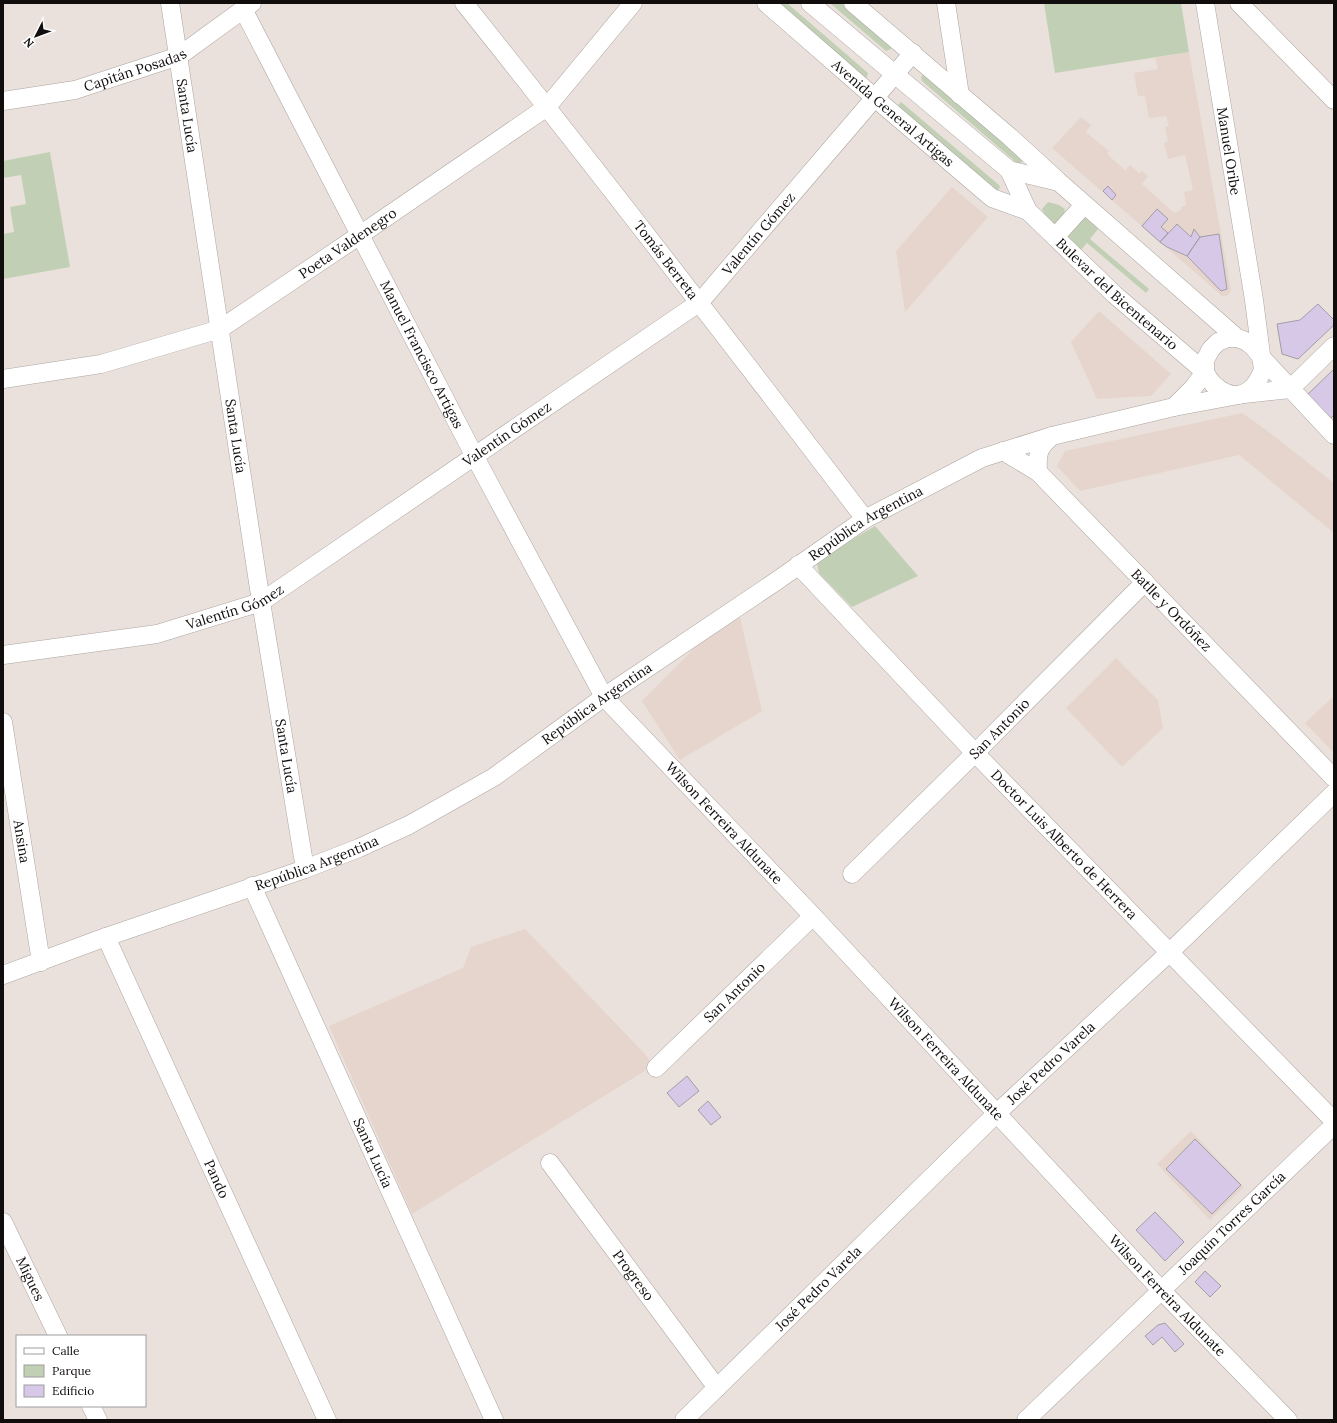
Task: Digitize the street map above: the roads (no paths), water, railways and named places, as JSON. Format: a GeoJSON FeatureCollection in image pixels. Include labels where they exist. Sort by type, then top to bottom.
{"type":"FeatureCollection","features":[{"type":"Feature","properties":{"kind":"street","name":"Santa Lucía"},"geometry":{"type":"LineString","coordinates":[[170,3],[261,602],[305,869]]}},
{"type":"Feature","properties":{"kind":"street","name":"Tomás Berreta"},"geometry":{"type":"LineString","coordinates":[[464,3],[700,302],[865,519]]}},
{"type":"Feature","properties":{"kind":"street","name":"Poeta Valdenegro"},"geometry":{"type":"LineString","coordinates":[[3,379],[101,364],[220,329],[547,107],[633,3]]}},
{"type":"Feature","properties":{"kind":"street","name":"Avenida General Artigas"},"geometry":{"type":"LineString","coordinates":[[766,3],[992,198],[1028,211]]}},
{"type":"Feature","properties":{"kind":"street","name":"Bulevar del Bicentenario"},"geometry":{"type":"LineString","coordinates":[[810,3],[1009,170],[1028,211],[1115,295],[1205,372],[1208,379],[1215,387],[1225,393],[1234,395],[1244,394]]}},
{"type":"Feature","properties":{"kind":"street"},"geometry":{"type":"LineString","coordinates":[[853,3],[960,94],[1059,182]]}},
{"type":"Feature","properties":{"kind":"street"},"geometry":{"type":"LineString","coordinates":[[946,3],[960,94]]}},
{"type":"Feature","properties":{"kind":"street","name":"Manuel Oribe"},"geometry":{"type":"LineString","coordinates":[[1205,3],[1254,300]]}},
{"type":"Feature","properties":{"kind":"street"},"geometry":{"type":"LineString","coordinates":[[1239,3],[1334,100]]}},
{"type":"Feature","properties":{"kind":"street","name":"Capitán Posadas"},"geometry":{"type":"LineString","coordinates":[[3,101],[75,90],[178,56],[248,6]]}},
{"type":"Feature","properties":{"kind":"street","name":"Manuel Francisco Artigas"},"geometry":{"type":"LineString","coordinates":[[248,6],[360,235],[475,457],[604,697]]}},
{"type":"Feature","properties":{"kind":"street","name":"Valentín Gómez"},"geometry":{"type":"LineString","coordinates":[[3,655],[157,634],[261,602],[700,302],[894,74],[913,54]]}},
{"type":"Feature","properties":{"kind":"street","name":"Bulevar del Bicentenario"},"geometry":{"type":"LineString","coordinates":[[1009,170],[1059,182],[1237,338],[1246,340],[1254,347],[1260,357]]}},
{"type":"Feature","properties":{"kind":"street"},"geometry":{"type":"LineString","coordinates":[[1055,237],[1084,205]]}},
{"type":"Feature","properties":{"kind":"street"},"geometry":{"type":"LineString","coordinates":[[1174,407],[1193,388],[1205,372],[1205,360],[1218,342],[1228,338],[1237,338],[1254,300]]}},
{"type":"Feature","properties":{"kind":"street"},"geometry":{"type":"LineString","coordinates":[[1244,394],[1253,388],[1263,370],[1260,357],[1254,300]]}},
{"type":"Feature","properties":{"kind":"street"},"geometry":{"type":"LineString","coordinates":[[1290,389],[1334,346]]}},
{"type":"Feature","properties":{"kind":"street"},"geometry":{"type":"LineString","coordinates":[[1260,357],[1334,435]]}},
{"type":"Feature","properties":{"kind":"street","name":"República Argentina"},"geometry":{"type":"LineString","coordinates":[[3,974],[41,962],[106,937],[252,886],[305,869],[359,848],[409,825],[494,777],[604,697],[775,582],[865,519],[982,458],[1052,436],[1174,407],[1244,394],[1290,389]]}},
{"type":"Feature","properties":{"kind":"street"},"geometry":{"type":"LineString","coordinates":[[1038,472],[1037,458],[1039,450],[1043,443],[1052,436]]}},
{"type":"Feature","properties":{"kind":"street","name":"Batlle y Ordóñez"},"geometry":{"type":"LineString","coordinates":[[1004,451],[1038,472],[1334,778]]}},
{"type":"Feature","properties":{"kind":"street","name":"Doctor Luis Alberto de Herrera"},"geometry":{"type":"LineString","coordinates":[[798,565],[975,753],[1334,1121]]}},
{"type":"Feature","properties":{"kind":"street","name":"San Antonio"},"geometry":{"type":"LineString","coordinates":[[852,874],[1145,582]]}},
{"type":"Feature","properties":{"kind":"street","name":"Wilson Ferreira Aldunate"},"geometry":{"type":"LineString","coordinates":[[604,697],[813,916],[1162,1291],[1288,1420]]}},
{"type":"Feature","properties":{"kind":"street","name":"Ansina"},"geometry":{"type":"LineString","coordinates":[[3,722],[41,962]]}},
{"type":"Feature","properties":{"kind":"street","name":"José Pedro Varela"},"geometry":{"type":"LineString","coordinates":[[684,1420],[997,1112],[1170,952],[1334,793]]}},
{"type":"Feature","properties":{"kind":"street","name":"Santa Lucía"},"geometry":{"type":"LineString","coordinates":[[252,886],[494,1420]]}},
{"type":"Feature","properties":{"kind":"street","name":"San Antonio"},"geometry":{"type":"LineString","coordinates":[[656,1068],[813,916]]}},
{"type":"Feature","properties":{"kind":"street","name":"Pando"},"geometry":{"type":"LineString","coordinates":[[106,937],[327,1420]]}},
{"type":"Feature","properties":{"kind":"street","name":"Joaquín Torres García"},"geometry":{"type":"LineString","coordinates":[[1026,1420],[1334,1125]]}},
{"type":"Feature","properties":{"kind":"street","name":"Progreso"},"geometry":{"type":"LineString","coordinates":[[550,1163],[717,1388]]}},
{"type":"Feature","properties":{"kind":"street","name":"Migues"},"geometry":{"type":"LineString","coordinates":[[3,1222],[58,1335]]}},
{"type":"Feature","properties":{"kind":"street"},"geometry":{"type":"LineString","coordinates":[[92,1407],[98,1420]]}}]}
